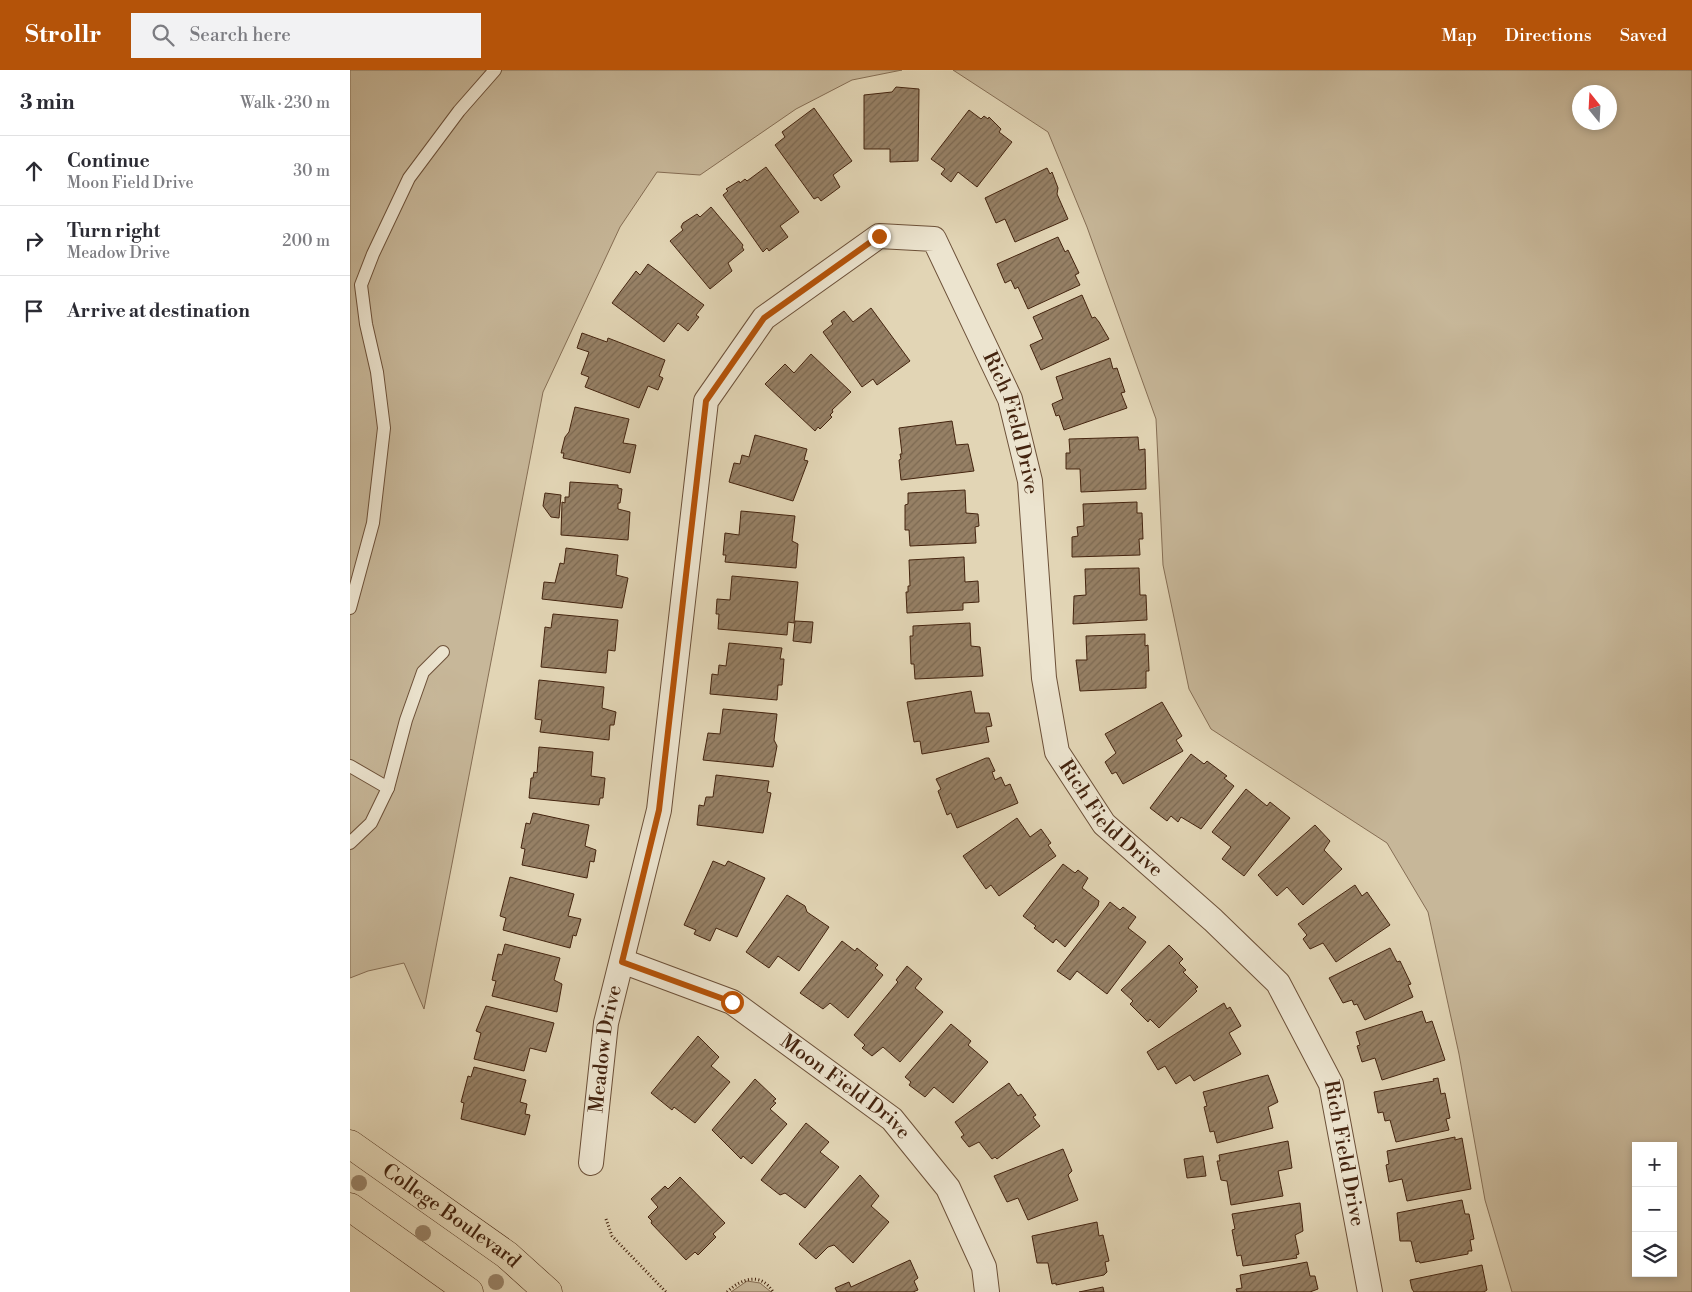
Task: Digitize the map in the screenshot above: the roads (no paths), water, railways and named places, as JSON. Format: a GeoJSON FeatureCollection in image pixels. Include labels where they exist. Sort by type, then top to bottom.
{"type":"FeatureCollection","features":[{"type":"Feature","properties":{"kind":"main road","name":"College Boulevard"},"geometry":{"type":"LineString","coordinates":[[350,1144],[507,1255],[548,1292]]}},
{"type":"Feature","properties":{"kind":"main road"},"geometry":{"type":"LineString","coordinates":[[350,1207],[469,1292]]}},
{"type":"Feature","properties":{"kind":"street","name":"Meadow Drive"},"geometry":{"type":"LineString","coordinates":[[591,1163],[606,1023],[659,810],[706,401],[764,318],[772,312],[879,236],[934,239]]}},
{"type":"Feature","properties":{"kind":"street","name":"Rich Field Drive"},"geometry":{"type":"LineString","coordinates":[[934,239],[1010,399],[1028,472],[1044,678],[1057,752],[1104,824],[1213,920],[1278,983],[1331,1084],[1370,1292]]}},
{"type":"Feature","properties":{"kind":"street","name":"Moon Field Drive"},"geometry":{"type":"LineString","coordinates":[[622,962],[732,1002],[892,1119],[948,1188],[984,1268],[987,1292]]}},
{"type":"Feature","properties":{"kind":"lane"},"geometry":{"type":"LineString","coordinates":[[350,608],[373,523],[384,428],[377,372],[366,324],[361,285],[373,254],[409,178],[459,111],[495,70]]}},
{"type":"Feature","properties":{"kind":"lane"},"geometry":{"type":"LineString","coordinates":[[350,843],[371,823],[388,788],[406,720],[423,672],[443,652]]}},
{"type":"Feature","properties":{"kind":"lane"},"geometry":{"type":"LineString","coordinates":[[350,766],[388,788]]}}]}
